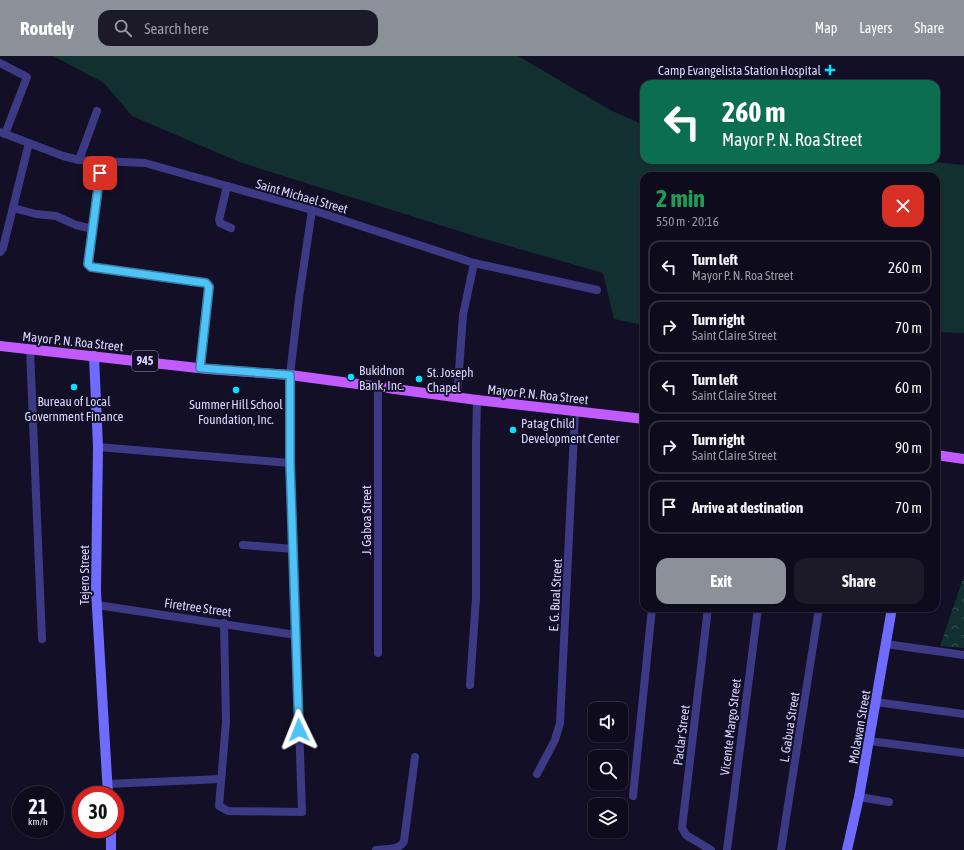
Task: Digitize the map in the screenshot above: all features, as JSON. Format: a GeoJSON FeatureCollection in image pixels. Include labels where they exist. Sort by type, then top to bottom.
{"type":"FeatureCollection","features":[{"type":"Feature","properties":{"kind":"main road","name":"Mayor P. N. Roa Street"},"geometry":{"type":"LineString","coordinates":[[0,346],[200,368],[290,375],[457,398],[640,419]]}},
{"type":"Feature","properties":{"kind":"main road","name":"Tejero Street"},"geometry":{"type":"LineString","coordinates":[[94,356],[98,447],[97,605],[107,784]]}},
{"type":"Feature","properties":{"kind":"main road"},"geometry":{"type":"LineString","coordinates":[[940,456],[964,459]]}},
{"type":"Feature","properties":{"kind":"main road","name":"Molawan Street"},"geometry":{"type":"LineString","coordinates":[[847,850],[870,741],[891,612]]}},
{"type":"Feature","properties":{"kind":"main road"},"geometry":{"type":"LineString","coordinates":[[111,838],[112,850]]}},
{"type":"Feature","properties":{"kind":"street"},"geometry":{"type":"LineString","coordinates":[[0,63],[27,77],[2,133]]}},
{"type":"Feature","properties":{"kind":"street"},"geometry":{"type":"LineString","coordinates":[[79,160],[97,111]]}},
{"type":"Feature","properties":{"kind":"street","name":"Saint Michael Street"},"geometry":{"type":"LineString","coordinates":[[2,133],[62,156],[79,160],[145,163],[312,210],[474,263],[597,290]]}},
{"type":"Feature","properties":{"kind":"street"},"geometry":{"type":"LineString","coordinates":[[0,252],[3,248],[29,143]]}},
{"type":"Feature","properties":{"kind":"street"},"geometry":{"type":"LineString","coordinates":[[102,160],[88,262],[91,267],[204,282],[208,285],[200,368]]}},
{"type":"Feature","properties":{"kind":"street"},"geometry":{"type":"LineString","coordinates":[[227,186],[219,220],[220,223],[231,228]]}},
{"type":"Feature","properties":{"kind":"street"},"geometry":{"type":"LineString","coordinates":[[13,208],[36,214],[56,216],[76,225],[92,229]]}},
{"type":"Feature","properties":{"kind":"street"},"geometry":{"type":"LineString","coordinates":[[224,623],[226,722],[218,803],[219,806],[224,810],[302,812],[290,462],[290,375],[299,298],[312,210]]}},
{"type":"Feature","properties":{"kind":"street"},"geometry":{"type":"LineString","coordinates":[[457,398],[464,315],[474,263]]}},
{"type":"Feature","properties":{"kind":"street"},"geometry":{"type":"LineString","coordinates":[[30,349],[42,639]]}},
{"type":"Feature","properties":{"kind":"street","name":"J. Gaboa Street"},"geometry":{"type":"LineString","coordinates":[[378,387],[378,653]]}},
{"type":"Feature","properties":{"kind":"street"},"geometry":{"type":"LineString","coordinates":[[470,685],[476,598],[476,444],[478,400]]}},
{"type":"Feature","properties":{"kind":"street","name":"E. G. Bual Street"},"geometry":{"type":"LineString","coordinates":[[538,774],[554,740],[560,723],[575,412]]}},
{"type":"Feature","properties":{"kind":"street"},"geometry":{"type":"LineString","coordinates":[[98,447],[290,462]]}},
{"type":"Feature","properties":{"kind":"street"},"geometry":{"type":"LineString","coordinates":[[243,545],[294,549]]}},
{"type":"Feature","properties":{"kind":"street","name":"Firetree Street"},"geometry":{"type":"LineString","coordinates":[[97,605],[296,635]]}},
{"type":"Feature","properties":{"kind":"street"},"geometry":{"type":"LineString","coordinates":[[633,796],[652,612]]}},
{"type":"Feature","properties":{"kind":"street","name":"Paclar Street"},"geometry":{"type":"LineString","coordinates":[[708,612],[682,828],[686,835],[711,850]]}},
{"type":"Feature","properties":{"kind":"street","name":"Vicente Margo Street"},"geometry":{"type":"LineString","coordinates":[[727,850],[757,612]]}},
{"type":"Feature","properties":{"kind":"street","name":"L. Gabua Street"},"geometry":{"type":"LineString","coordinates":[[781,850],[818,612]]}},
{"type":"Feature","properties":{"kind":"street"},"geometry":{"type":"LineString","coordinates":[[886,644],[964,655]]}},
{"type":"Feature","properties":{"kind":"street"},"geometry":{"type":"LineString","coordinates":[[876,702],[964,714]]}},
{"type":"Feature","properties":{"kind":"street"},"geometry":{"type":"LineString","coordinates":[[870,741],[964,753]]}},
{"type":"Feature","properties":{"kind":"street"},"geometry":{"type":"LineString","coordinates":[[376,850],[398,848],[402,846],[404,841],[415,757]]}},
{"type":"Feature","properties":{"kind":"street"},"geometry":{"type":"LineString","coordinates":[[107,784],[220,779]]}},
{"type":"Feature","properties":{"kind":"street"},"geometry":{"type":"LineString","coordinates":[[859,797],[889,802]]}},
{"type":"Feature","properties":{"kind":"green space"},"geometry":{"type":"Polygon","coordinates":[[[53,56],[518,56],[612,111],[640,123],[640,164],[940,164],[940,163],[964,165],[964,333],[940,332],[940,172],[640,172],[640,324],[614,319],[603,273],[478,237],[239,162],[132,116],[104,83],[53,56]]]}},
{"type":"Feature","properties":{"kind":"green space"},"geometry":{"type":"Polygon","coordinates":[[[964,576],[964,648],[940,646],[964,576]]]}},
{"type":"Feature","properties":{"kind":"place","name":"Camp Evangelista Station Hospital"},"geometry":{"type":"Point","coordinates":[830,70]}},
{"type":"Feature","properties":{"kind":"place","name":"Bukidnon Bank, Inc."},"geometry":{"type":"Point","coordinates":[351,377]}},
{"type":"Feature","properties":{"kind":"place","name":"St. Joseph Chapel"},"geometry":{"type":"Point","coordinates":[419,379]}},
{"type":"Feature","properties":{"kind":"place","name":"Bureau of Local Government Finance"},"geometry":{"type":"Point","coordinates":[74,387]}},
{"type":"Feature","properties":{"kind":"place","name":"Summer Hill School Foundation, Inc."},"geometry":{"type":"Point","coordinates":[236,390]}},
{"type":"Feature","properties":{"kind":"place","name":"Patag Child Development Center"},"geometry":{"type":"Point","coordinates":[513,430]}},
{"type":"Feature","properties":{"kind":"route"},"geometry":{"type":"LineString","coordinates":[[100,173],[92,224],[88,264],[91,267],[206,283],[209,287],[200,368],[290,375],[290,462],[299,730]]}}]}
